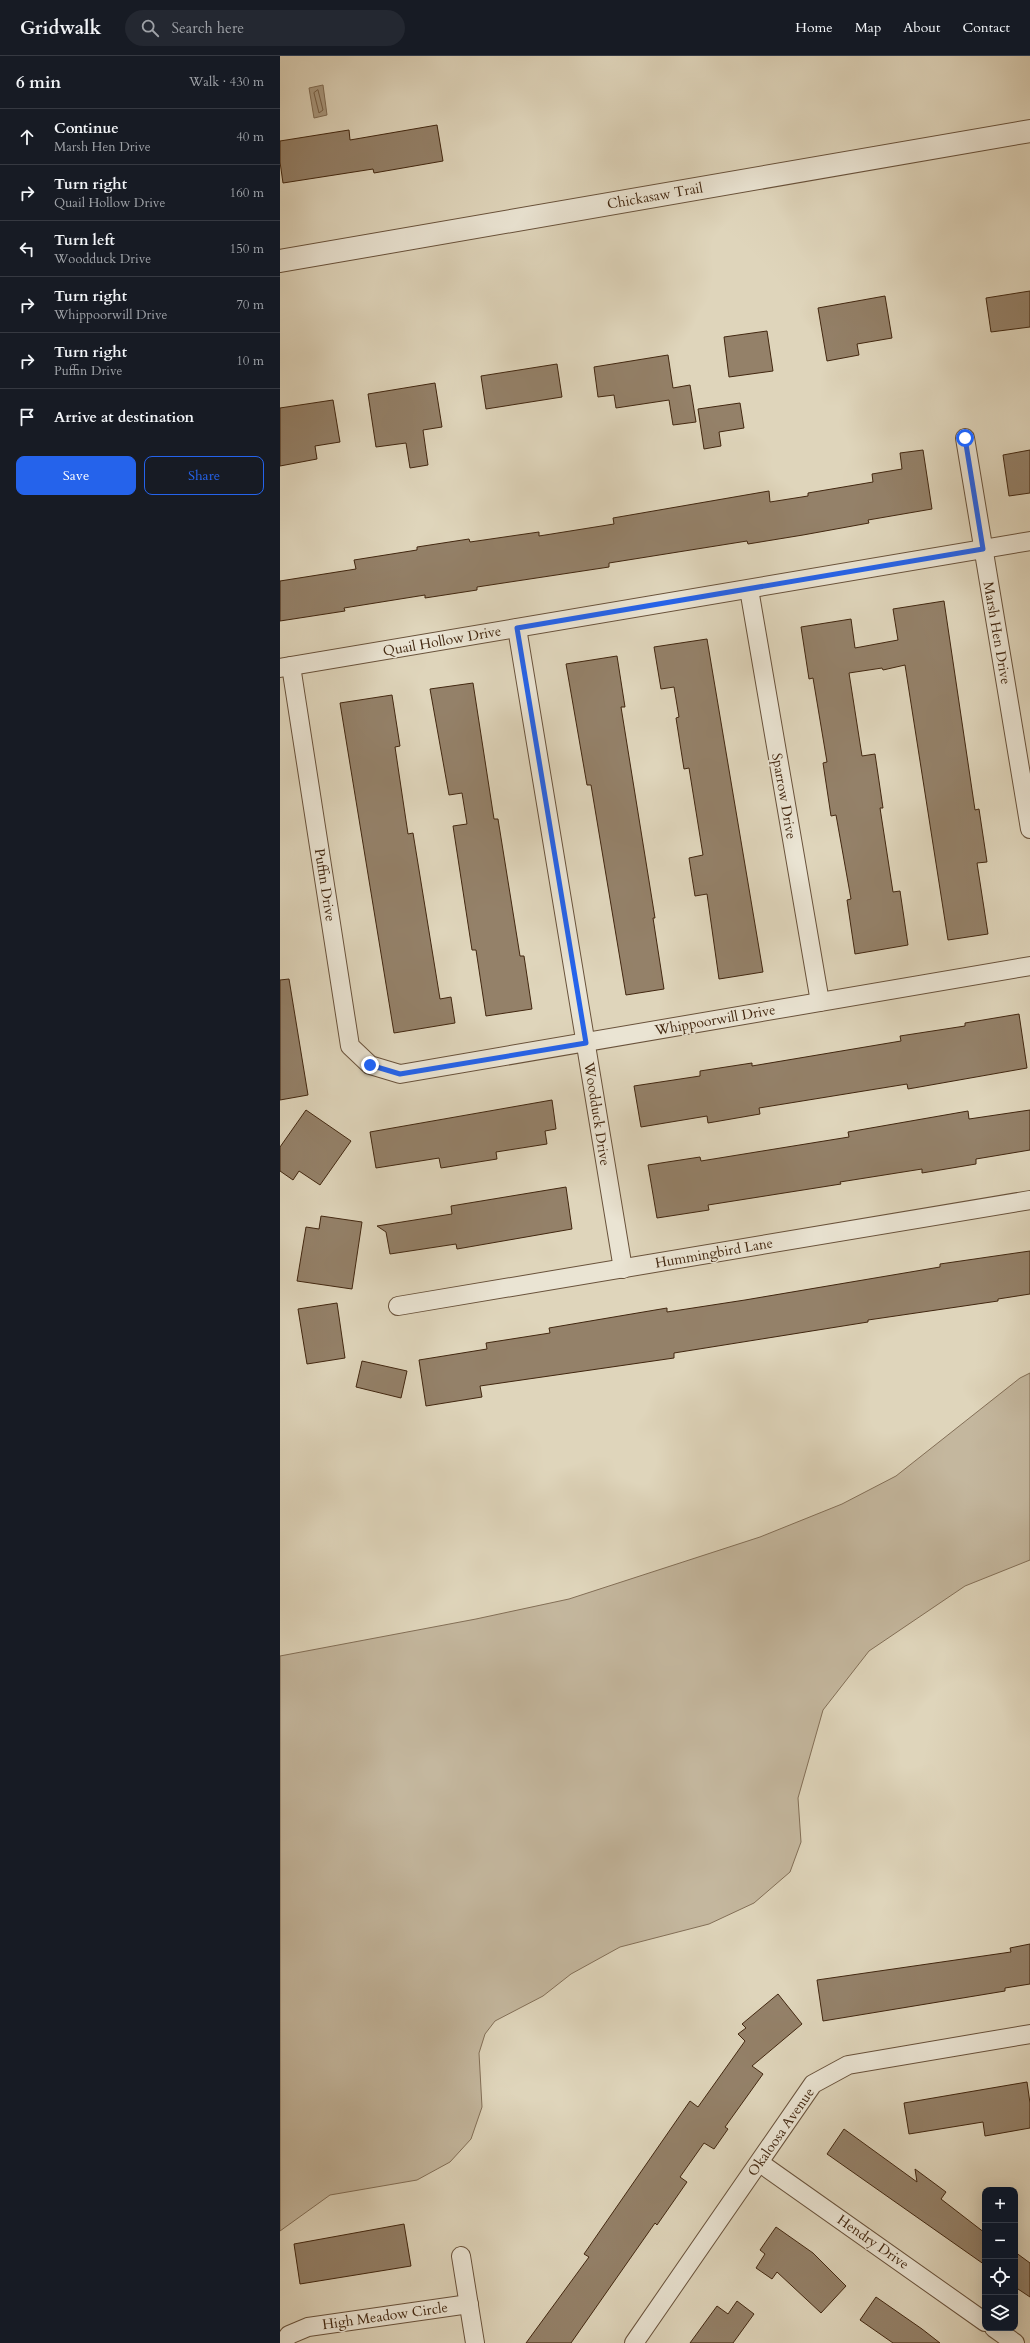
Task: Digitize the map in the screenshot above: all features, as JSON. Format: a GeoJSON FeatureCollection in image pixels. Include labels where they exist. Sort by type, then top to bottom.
{"type":"FeatureCollection","features":[{"type":"Feature","properties":{"kind":"street","name":"Chickasaw Trail"},"geometry":{"type":"LineString","coordinates":[[280,261],[1030,130]]}},
{"type":"Feature","properties":{"kind":"street","name":"Marsh Hen Drive"},"geometry":{"type":"LineString","coordinates":[[965,438],[1030,829]]}},
{"type":"Feature","properties":{"kind":"street","name":"Quail Hollow Drive"},"geometry":{"type":"LineString","coordinates":[[286,667],[1030,541]]}},
{"type":"Feature","properties":{"kind":"street","name":"Sparrow Drive"},"geometry":{"type":"LineString","coordinates":[[749,589],[820,1002]]}},
{"type":"Feature","properties":{"kind":"street","name":"Woodduck Drive"},"geometry":{"type":"LineString","coordinates":[[517,628],[623,1269]]}},
{"type":"Feature","properties":{"kind":"street","name":"Puffin Drive"},"geometry":{"type":"LineString","coordinates":[[286,667],[350,1046],[370,1065],[400,1074]]}},
{"type":"Feature","properties":{"kind":"street","name":"Whippoorwill Drive"},"geometry":{"type":"LineString","coordinates":[[400,1074],[1030,966]]}},
{"type":"Feature","properties":{"kind":"street","name":"Hummingbird Lane"},"geometry":{"type":"LineString","coordinates":[[398,1306],[1030,1200]]}},
{"type":"Feature","properties":{"kind":"street","name":"Okaloosa Avenue"},"geometry":{"type":"LineString","coordinates":[[634,2343],[760,2163],[813,2084],[848,2065],[1030,2034]]}},
{"type":"Feature","properties":{"kind":"street","name":"Hendry Drive"},"geometry":{"type":"LineString","coordinates":[[760,2163],[982,2320]]}},
{"type":"Feature","properties":{"kind":"street"},"geometry":{"type":"LineString","coordinates":[[461,2256],[475,2343]]}},
{"type":"Feature","properties":{"kind":"street","name":"High Meadow Circle"},"geometry":{"type":"LineString","coordinates":[[283,2343],[290,2335],[308,2327],[468,2304]]}},
{"type":"Feature","properties":{"kind":"street"},"geometry":{"type":"LineString","coordinates":[[998,2331],[1015,2343]]}},
{"type":"Feature","properties":{"kind":"shaded area"},"geometry":{"type":"Polygon","coordinates":[[[1030,1373],[1030,1560],[965,1586],[869,1651],[823,1710],[798,1798],[801,1842],[790,1872],[754,1903],[709,1924],[620,1947],[571,1974],[543,1996],[495,2021],[485,2034],[479,2053],[482,2107],[471,2139],[450,2162],[417,2180],[330,2195],[280,2231],[280,1656],[476,1619],[569,1599],[760,1537],[842,1504],[896,1476],[1020,1378],[1030,1373]]]}},
{"type":"Feature","properties":{"kind":"water"},"geometry":{"type":"Polygon","coordinates":[[[323,85],[327,115],[314,118],[309,88],[323,85]]]}},
{"type":"Feature","properties":{"kind":"building"},"geometry":{"type":"Polygon","coordinates":[[[437,125],[443,161],[374,173],[373,169],[283,183],[280,162],[280,141],[349,130],[350,140],[437,125]]]}},
{"type":"Feature","properties":{"kind":"building"},"geometry":{"type":"Polygon","coordinates":[[[1030,291],[1030,327],[991,332],[986,298],[1030,291]]]}},
{"type":"Feature","properties":{"kind":"building"},"geometry":{"type":"Polygon","coordinates":[[[885,296],[892,338],[857,344],[859,355],[827,361],[818,308],[885,296]]]}},
{"type":"Feature","properties":{"kind":"building"},"geometry":{"type":"Polygon","coordinates":[[[767,331],[773,371],[729,377],[724,337],[767,331]]]}},
{"type":"Feature","properties":{"kind":"building"},"geometry":{"type":"Polygon","coordinates":[[[668,355],[673,388],[690,385],[696,422],[673,425],[669,400],[616,408],[614,395],[598,397],[594,367],[668,355]]]}},
{"type":"Feature","properties":{"kind":"building"},"geometry":{"type":"Polygon","coordinates":[[[557,364],[562,397],[486,409],[481,376],[557,364]]]}},
{"type":"Feature","properties":{"kind":"building"},"geometry":{"type":"Polygon","coordinates":[[[435,383],[442,427],[423,430],[428,465],[410,468],[406,443],[376,447],[368,394],[435,383]]]}},
{"type":"Feature","properties":{"kind":"building"},"geometry":{"type":"Polygon","coordinates":[[[333,400],[340,442],[315,446],[317,459],[280,466],[280,408],[333,400]]]}},
{"type":"Feature","properties":{"kind":"building"},"geometry":{"type":"Polygon","coordinates":[[[740,403],[744,428],[719,432],[721,446],[704,449],[698,409],[740,403]]]}},
{"type":"Feature","properties":{"kind":"building"},"geometry":{"type":"Polygon","coordinates":[[[923,450],[932,509],[868,520],[869,523],[803,535],[748,544],[747,541],[609,563],[609,567],[477,587],[477,590],[425,598],[425,595],[344,608],[345,611],[280,621],[280,581],[356,569],[354,560],[417,550],[417,547],[469,539],[470,542],[539,532],[539,536],[614,524],[613,518],[769,491],[770,502],[808,496],[808,493],[873,482],[872,474],[902,469],[900,453],[923,450]]]}},
{"type":"Feature","properties":{"kind":"building"},"geometry":{"type":"Polygon","coordinates":[[[1030,450],[1030,493],[1009,496],[1003,455],[1030,450]]]}},
{"type":"Feature","properties":{"kind":"building"},"geometry":{"type":"Polygon","coordinates":[[[944,601],[975,810],[979,809],[987,862],[977,863],[988,934],[948,940],[905,665],[883,670],[882,668],[849,673],[862,756],[875,754],[883,808],[880,808],[893,892],[900,891],[908,945],[855,954],[847,900],[851,899],[836,815],[831,816],[823,763],[827,762],[813,678],[809,679],[801,627],[851,619],[855,648],[898,640],[893,609],[944,601]]]}},
{"type":"Feature","properties":{"kind":"building"},"geometry":{"type":"Polygon","coordinates":[[[707,639],[763,972],[719,979],[707,894],[695,896],[689,858],[703,855],[689,768],[684,769],[676,718],[679,717],[674,687],[661,689],[654,647],[707,639]]]}},
{"type":"Feature","properties":{"kind":"building"},"geometry":{"type":"Polygon","coordinates":[[[617,656],[625,707],[621,707],[655,918],[653,918],[664,989],[626,995],[591,785],[587,785],[566,664],[617,656]]]}},
{"type":"Feature","properties":{"kind":"building"},"geometry":{"type":"Polygon","coordinates":[[[473,683],[494,819],[498,819],[520,956],[524,956],[532,1009],[486,1016],[476,950],[472,950],[453,826],[467,824],[462,793],[449,795],[430,689],[473,683]]]}},
{"type":"Feature","properties":{"kind":"building"},"geometry":{"type":"Polygon","coordinates":[[[392,695],[400,746],[395,747],[408,834],[413,833],[440,999],[451,997],[455,1023],[394,1033],[340,703],[392,695]]]}},
{"type":"Feature","properties":{"kind":"building"},"geometry":{"type":"Polygon","coordinates":[[[289,979],[308,1095],[280,1100],[280,980],[289,979]]]}},
{"type":"Feature","properties":{"kind":"building"},"geometry":{"type":"Polygon","coordinates":[[[1019,1014],[1027,1068],[908,1089],[907,1084],[759,1108],[760,1114],[708,1123],[707,1116],[641,1127],[634,1086],[700,1076],[700,1071],[752,1063],[752,1066],[901,1041],[900,1036],[965,1026],[965,1023],[1019,1014]]]}},
{"type":"Feature","properties":{"kind":"building"},"geometry":{"type":"Polygon","coordinates":[[[552,1100],[556,1129],[545,1131],[547,1144],[496,1152],[497,1159],[441,1168],[439,1158],[376,1168],[370,1132],[552,1100]]]}},
{"type":"Feature","properties":{"kind":"building"},"geometry":{"type":"Polygon","coordinates":[[[306,1110],[351,1141],[320,1185],[299,1171],[293,1180],[280,1171],[280,1147],[306,1110]]]}},
{"type":"Feature","properties":{"kind":"building"},"geometry":{"type":"Polygon","coordinates":[[[1030,1110],[1030,1150],[976,1159],[976,1164],[922,1173],[922,1169],[840,1182],[841,1184],[708,1205],[709,1210],[657,1218],[648,1165],[700,1157],[701,1161],[849,1137],[848,1132],[968,1111],[969,1119],[1030,1110]]]}},
{"type":"Feature","properties":{"kind":"building"},"geometry":{"type":"Polygon","coordinates":[[[566,1187],[572,1229],[457,1249],[456,1244],[390,1254],[386,1232],[377,1226],[452,1214],[451,1206],[566,1187]]]}},
{"type":"Feature","properties":{"kind":"building"},"geometry":{"type":"Polygon","coordinates":[[[321,1216],[362,1222],[352,1289],[297,1281],[306,1227],[319,1229],[321,1216]]]}},
{"type":"Feature","properties":{"kind":"building"},"geometry":{"type":"Polygon","coordinates":[[[1030,1251],[1030,1294],[998,1299],[998,1301],[868,1320],[868,1322],[674,1353],[674,1358],[480,1386],[482,1397],[426,1406],[419,1360],[487,1349],[486,1343],[550,1333],[549,1328],[667,1308],[667,1312],[745,1300],[940,1267],[940,1264],[1030,1251]]]}},
{"type":"Feature","properties":{"kind":"building"},"geometry":{"type":"Polygon","coordinates":[[[337,1303],[345,1358],[307,1364],[298,1309],[337,1303]]]}},
{"type":"Feature","properties":{"kind":"building"},"geometry":{"type":"Polygon","coordinates":[[[362,1361],[407,1371],[401,1398],[356,1387],[362,1361]]]}},
{"type":"Feature","properties":{"kind":"building"},"geometry":{"type":"Polygon","coordinates":[[[1030,1944],[1030,1984],[1005,1988],[1005,1991],[823,2021],[817,1980],[1011,1952],[1010,1948],[1030,1944]]]}},
{"type":"Feature","properties":{"kind":"building"},"geometry":{"type":"Polygon","coordinates":[[[778,1994],[802,2024],[752,2066],[763,2074],[725,2127],[728,2129],[714,2149],[704,2143],[680,2177],[687,2182],[657,2225],[655,2223],[571,2343],[526,2343],[589,2257],[584,2254],[690,2101],[698,2107],[745,2041],[738,2034],[746,2028],[742,2024],[778,1994]]]}},
{"type":"Feature","properties":{"kind":"building"},"geometry":{"type":"Polygon","coordinates":[[[1027,2082],[1030,2103],[1030,2128],[985,2136],[983,2122],[909,2134],[904,2103],[1027,2082]]]}},
{"type":"Feature","properties":{"kind":"building"},"geometry":{"type":"Polygon","coordinates":[[[844,2129],[917,2182],[915,2169],[946,2192],[941,2199],[982,2231],[982,2263],[827,2154],[844,2129]]]}},
{"type":"Feature","properties":{"kind":"building"},"geometry":{"type":"Polygon","coordinates":[[[404,2224],[411,2266],[300,2284],[294,2244],[404,2224]]]}},
{"type":"Feature","properties":{"kind":"building"},"geometry":{"type":"Polygon","coordinates":[[[776,2227],[813,2253],[846,2286],[821,2313],[777,2272],[772,2279],[756,2268],[765,2254],[760,2250],[776,2227]]]}},
{"type":"Feature","properties":{"kind":"building"},"geometry":{"type":"Polygon","coordinates":[[[1018,2254],[1030,2263],[1030,2297],[1018,2289],[1018,2254]]]}},
{"type":"Feature","properties":{"kind":"building"},"geometry":{"type":"Polygon","coordinates":[[[876,2297],[940,2343],[893,2343],[860,2320],[876,2297]]]}},
{"type":"Feature","properties":{"kind":"building"},"geometry":{"type":"Polygon","coordinates":[[[737,2301],[754,2314],[733,2343],[690,2343],[717,2306],[728,2314],[737,2301]]]}},
{"type":"Feature","properties":{"kind":"route"},"geometry":{"type":"LineString","coordinates":[[370,1065],[400,1074],[586,1043],[517,628],[983,549],[965,438]]}}]}
